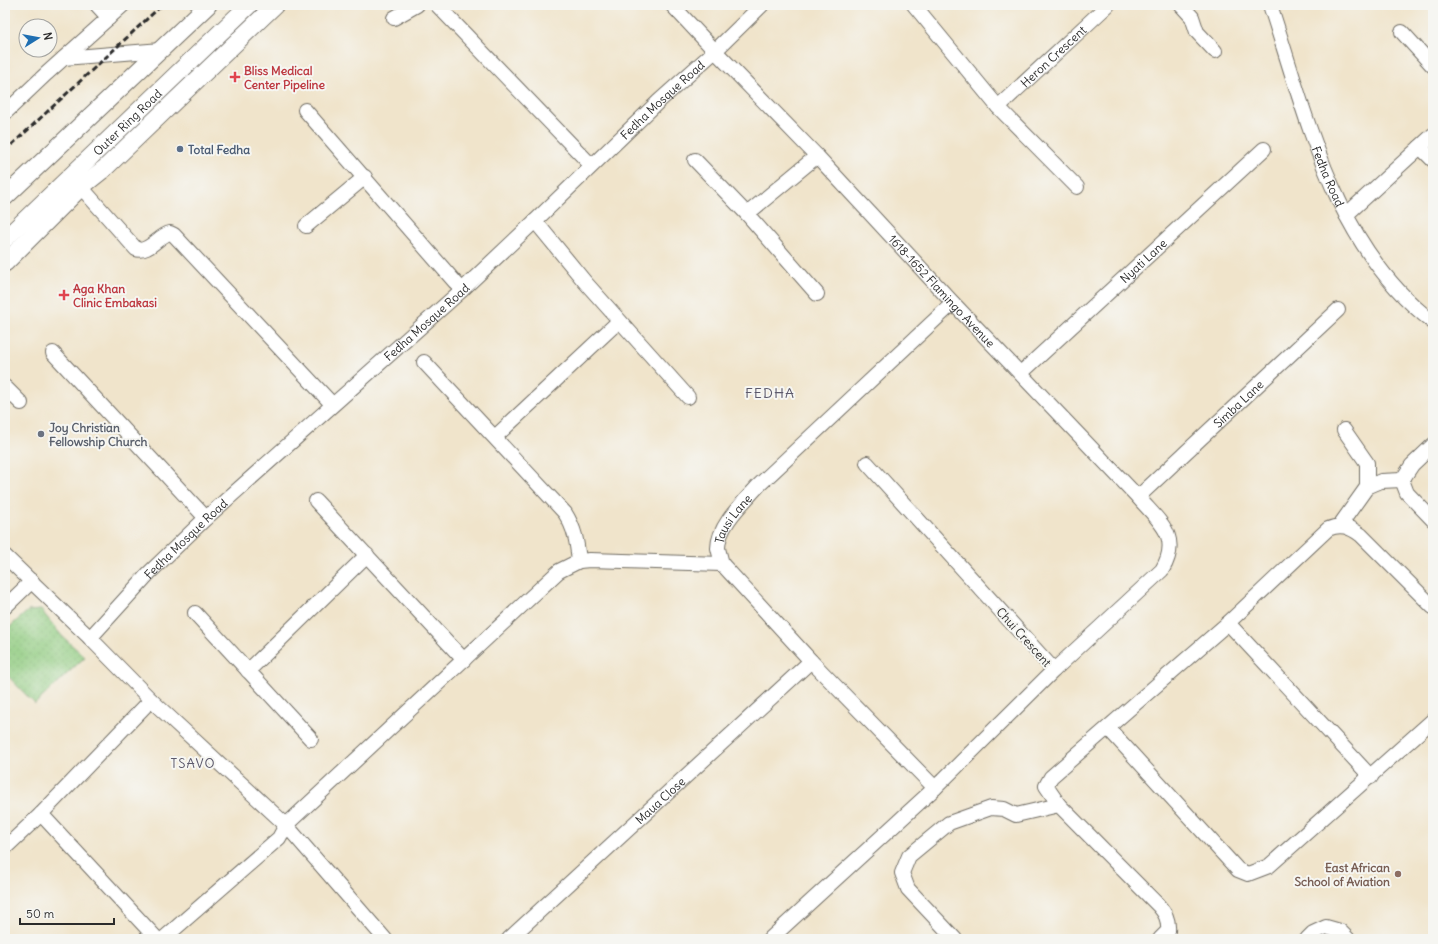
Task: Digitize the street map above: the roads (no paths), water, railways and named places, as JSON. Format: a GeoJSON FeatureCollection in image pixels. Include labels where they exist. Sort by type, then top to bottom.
{"type":"FeatureCollection","features":[{"type":"Feature","properties":{"kind":"main road"},"geometry":{"type":"LineString","coordinates":[[5,197],[208,5]]}},
{"type":"Feature","properties":{"kind":"main road","name":"Outer Ring Road"},"geometry":{"type":"LineString","coordinates":[[5,239],[249,5]]}},
{"type":"Feature","properties":{"kind":"main road"},"geometry":{"type":"LineString","coordinates":[[5,263],[81,187],[105,168],[275,5]]}},
{"type":"Feature","properties":{"kind":"street"},"geometry":{"type":"LineString","coordinates":[[97,5],[109,18]]}},
{"type":"Feature","properties":{"kind":"street"},"geometry":{"type":"LineString","coordinates":[[5,113],[123,5]]}},
{"type":"Feature","properties":{"kind":"street"},"geometry":{"type":"LineString","coordinates":[[394,18],[417,5]]}},
{"type":"Feature","properties":{"kind":"street"},"geometry":{"type":"LineString","coordinates":[[437,5],[591,165]]}},
{"type":"Feature","properties":{"kind":"street","name":"1618-1652 Flamingo Avenue"},"geometry":{"type":"LineString","coordinates":[[672,5],[817,156],[1138,497],[1167,531]]}},
{"type":"Feature","properties":{"kind":"street","name":"Fedha Mosque Road"},"geometry":{"type":"LineString","coordinates":[[90,638],[149,573],[206,518],[332,404],[462,290],[535,221],[591,165],[715,51],[762,5]]}},
{"type":"Feature","properties":{"kind":"street"},"geometry":{"type":"LineString","coordinates":[[914,5],[998,107],[1077,186]]}},
{"type":"Feature","properties":{"kind":"street","name":"Heron Crescent"},"geometry":{"type":"LineString","coordinates":[[998,107],[1108,5]]}},
{"type":"Feature","properties":{"kind":"street"},"geometry":{"type":"LineString","coordinates":[[1181,5],[1192,17],[1197,32],[1215,50]]}},
{"type":"Feature","properties":{"kind":"street","name":"Fedha Road"},"geometry":{"type":"LineString","coordinates":[[1270,5],[1322,162],[1346,214],[1368,252],[1388,278],[1414,307],[1433,322]]}},
{"type":"Feature","properties":{"kind":"street"},"geometry":{"type":"LineString","coordinates":[[1402,32],[1433,66]]}},
{"type":"Feature","properties":{"kind":"street"},"geometry":{"type":"LineString","coordinates":[[64,58],[161,50]]}},
{"type":"Feature","properties":{"kind":"street"},"geometry":{"type":"LineString","coordinates":[[305,110],[462,290]]}},
{"type":"Feature","properties":{"kind":"street"},"geometry":{"type":"LineString","coordinates":[[1346,214],[1433,135]]}},
{"type":"Feature","properties":{"kind":"street"},"geometry":{"type":"LineString","coordinates":[[1420,147],[1433,160]]}},
{"type":"Feature","properties":{"kind":"street","name":"Nyati Lane"},"geometry":{"type":"LineString","coordinates":[[1021,373],[1264,149]]}},
{"type":"Feature","properties":{"kind":"street"},"geometry":{"type":"LineString","coordinates":[[747,214],[817,156]]}},
{"type":"Feature","properties":{"kind":"street"},"geometry":{"type":"LineString","coordinates":[[695,160],[747,214],[817,294]]}},
{"type":"Feature","properties":{"kind":"street"},"geometry":{"type":"LineString","coordinates":[[306,226],[365,177]]}},
{"type":"Feature","properties":{"kind":"street"},"geometry":{"type":"LineString","coordinates":[[81,187],[136,248],[140,250],[145,249],[165,234],[170,233],[174,235],[332,404]]}},
{"type":"Feature","properties":{"kind":"street"},"geometry":{"type":"LineString","coordinates":[[535,221],[585,282],[688,397]]}},
{"type":"Feature","properties":{"kind":"street","name":"Tausi Lane"},"geometry":{"type":"LineString","coordinates":[[935,788],[811,661],[722,564],[718,548],[723,532],[733,512],[758,486],[953,302]]}},
{"type":"Feature","properties":{"kind":"street","name":"Simba Lane"},"geometry":{"type":"LineString","coordinates":[[1138,497],[1338,310]]}},
{"type":"Feature","properties":{"kind":"street"},"geometry":{"type":"LineString","coordinates":[[494,437],[619,321]]}},
{"type":"Feature","properties":{"kind":"street"},"geometry":{"type":"LineString","coordinates":[[53,353],[206,518]]}},
{"type":"Feature","properties":{"kind":"street"},"geometry":{"type":"LineString","coordinates":[[424,362],[565,513],[573,526],[577,539],[579,561]]}},
{"type":"Feature","properties":{"kind":"street"},"geometry":{"type":"LineString","coordinates":[[5,387],[21,403]]}},
{"type":"Feature","properties":{"kind":"street"},"geometry":{"type":"LineString","coordinates":[[1344,430],[1367,463],[1367,487]]}},
{"type":"Feature","properties":{"kind":"street"},"geometry":{"type":"LineString","coordinates":[[1402,480],[1412,466],[1433,445]]}},
{"type":"Feature","properties":{"kind":"street","name":"Chui Crescent"},"geometry":{"type":"LineString","coordinates":[[867,463],[1054,670],[1162,570],[1169,558],[1171,543],[1167,531]]}},
{"type":"Feature","properties":{"kind":"street"},"geometry":{"type":"LineString","coordinates":[[1340,525],[1367,487],[1381,481],[1402,480]]}},
{"type":"Feature","properties":{"kind":"street"},"geometry":{"type":"LineString","coordinates":[[1402,480],[1407,493],[1433,520]]}},
{"type":"Feature","properties":{"kind":"street"},"geometry":{"type":"LineString","coordinates":[[316,501],[464,660]]}},
{"type":"Feature","properties":{"kind":"street"},"geometry":{"type":"LineString","coordinates":[[1160,939],[1168,931],[1169,923],[1166,914],[1059,805],[1046,786],[1051,777],[1228,623],[1328,529],[1340,525],[1353,529],[1431,601]]}},
{"type":"Feature","properties":{"kind":"street"},"geometry":{"type":"LineString","coordinates":[[248,671],[367,555]]}},
{"type":"Feature","properties":{"kind":"street"},"geometry":{"type":"LineString","coordinates":[[5,556],[90,638],[151,700],[286,825],[385,939]]}},
{"type":"Feature","properties":{"kind":"street"},"geometry":{"type":"LineString","coordinates":[[163,939],[279,838],[286,825],[559,571],[579,561],[722,564]]}},
{"type":"Feature","properties":{"kind":"street"},"geometry":{"type":"LineString","coordinates":[[5,607],[32,581]]}},
{"type":"Feature","properties":{"kind":"street"},"geometry":{"type":"LineString","coordinates":[[196,613],[311,739]]}},
{"type":"Feature","properties":{"kind":"street"},"geometry":{"type":"LineString","coordinates":[[1228,623],[1370,777]]}},
{"type":"Feature","properties":{"kind":"street","name":"Maua Close"},"geometry":{"type":"LineString","coordinates":[[508,939],[811,661]]}},
{"type":"Feature","properties":{"kind":"street"},"geometry":{"type":"LineString","coordinates":[[770,939],[935,788],[1054,670]]}},
{"type":"Feature","properties":{"kind":"street"},"geometry":{"type":"LineString","coordinates":[[5,848],[41,814],[151,700]]}},
{"type":"Feature","properties":{"kind":"street"},"geometry":{"type":"LineString","coordinates":[[1108,728],[1238,870],[1248,874],[1269,866],[1433,720]]}},
{"type":"Feature","properties":{"kind":"street"},"geometry":{"type":"LineString","coordinates":[[955,939],[908,889],[902,874],[909,856],[949,823],[982,810],[991,808],[1004,809],[1016,815],[1059,805]]}},
{"type":"Feature","properties":{"kind":"street"},"geometry":{"type":"LineString","coordinates":[[41,814],[156,939]]}},
{"type":"Feature","properties":{"kind":"street"},"geometry":{"type":"LineString","coordinates":[[1307,939],[1313,933],[1326,927],[1340,931],[1348,939]]}},
{"type":"Feature","properties":{"kind":"railway"},"geometry":{"type":"LineString","coordinates":[[5,151],[162,5]]}},
{"type":"Feature","properties":{"kind":"place","name":"Bliss Medical Center Pipeline"},"geometry":{"type":"Point","coordinates":[235,77]}},
{"type":"Feature","properties":{"kind":"place","name":"Total Fedha"},"geometry":{"type":"Point","coordinates":[180,149]}},
{"type":"Feature","properties":{"kind":"place","name":"Aga Khan Clinic Embakasi"},"geometry":{"type":"Point","coordinates":[64,295]}},
{"type":"Feature","properties":{"kind":"place","name":"Joy Christian Fellowship Church"},"geometry":{"type":"Point","coordinates":[41,434]}},
{"type":"Feature","properties":{"kind":"place","name":"East African School of Aviation"},"geometry":{"type":"Point","coordinates":[1398,874]}},
{"type":"Feature","properties":{"kind":"district","name":"FEDHA"},"geometry":{"type":"Point","coordinates":[770,393]}},
{"type":"Feature","properties":{"kind":"district","name":"TSAVO"},"geometry":{"type":"Point","coordinates":[193,763]}}]}
